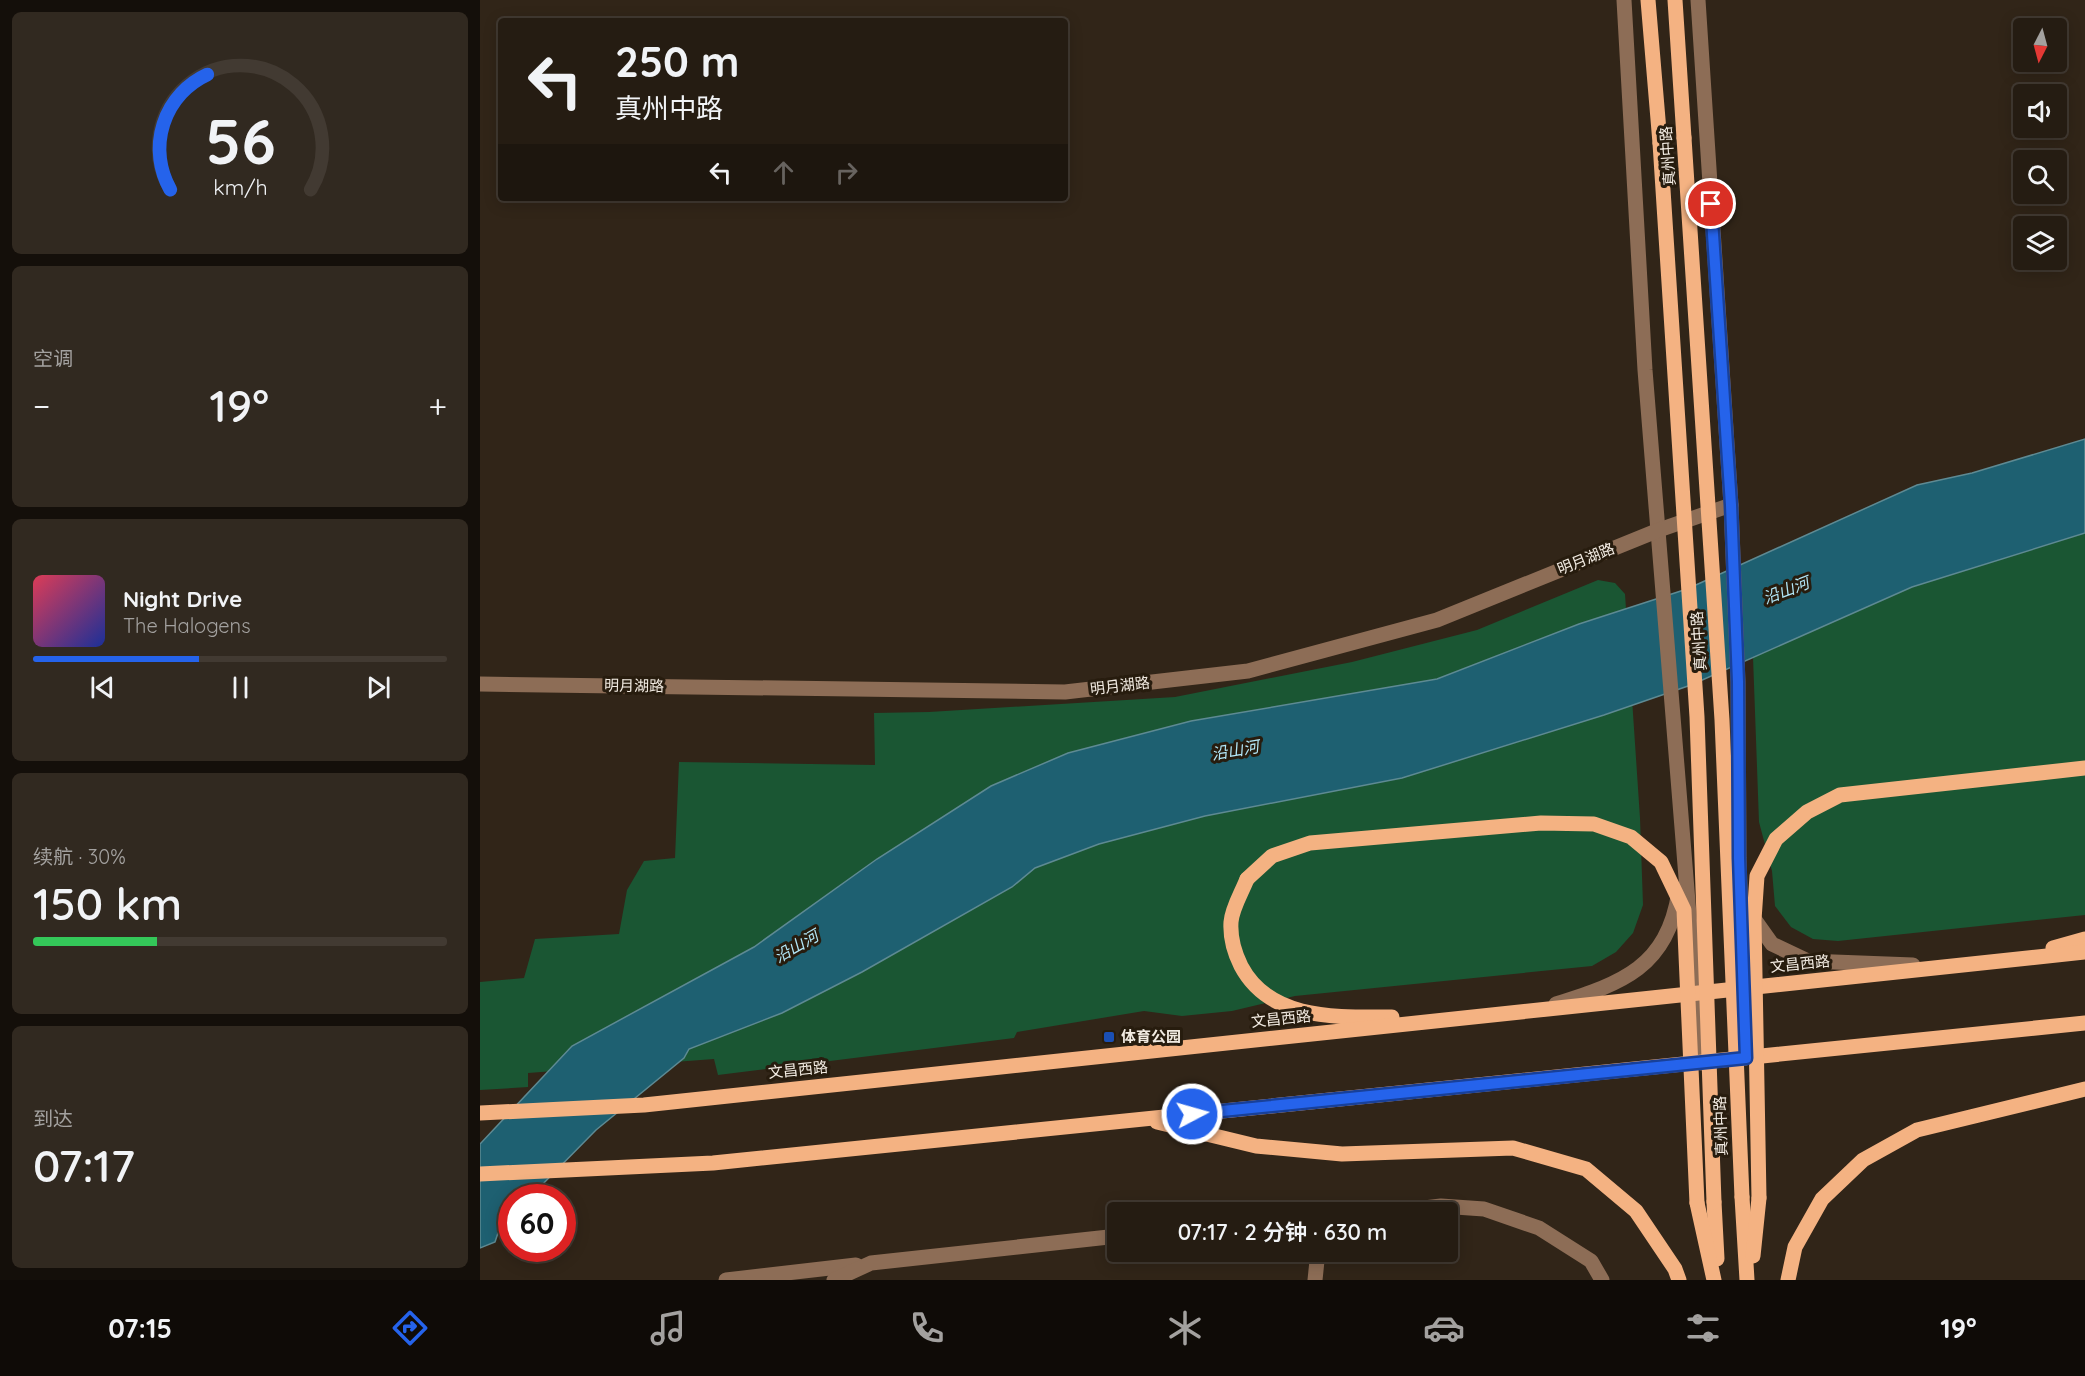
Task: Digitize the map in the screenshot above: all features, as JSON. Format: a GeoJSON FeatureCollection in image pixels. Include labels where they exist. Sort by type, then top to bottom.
{"type":"FeatureCollection","features":[{"type":"Feature","properties":{"kind":"main road","name":"真州中路"},"geometry":{"type":"LineString","coordinates":[[1648,0],[1660,143],[1697,717],[1716,1280]]}},
{"type":"Feature","properties":{"kind":"main road","name":"真州中路"},"geometry":{"type":"LineString","coordinates":[[1675,0],[1722,720],[1742,1197],[1748,1280]]}},
{"type":"Feature","properties":{"kind":"main road"},"geometry":{"type":"LineString","coordinates":[[1748,1280],[1759,1198],[1755,920],[1757,876],[1776,839],[1807,812],[1840,795],[2085,768]]}},
{"type":"Feature","properties":{"kind":"main road"},"geometry":{"type":"LineString","coordinates":[[1476,1016],[1335,1017],[1283,1006],[1250,982],[1233,951],[1231,921],[1247,879],[1272,856],[1310,843],[1540,823],[1594,824],[1631,837],[1661,862],[1683,910],[1697,1203],[1716,1280]]}},
{"type":"Feature","properties":{"kind":"main road"},"geometry":{"type":"LineString","coordinates":[[2017,959],[2085,939]]}},
{"type":"Feature","properties":{"kind":"main road","name":"文昌西路"},"geometry":{"type":"LineString","coordinates":[[480,1113],[644,1105],[2085,952]]}},
{"type":"Feature","properties":{"kind":"main road"},"geometry":{"type":"LineString","coordinates":[[480,1174],[713,1163],[2085,1023]]}},
{"type":"Feature","properties":{"kind":"main road"},"geometry":{"type":"LineString","coordinates":[[1788,1280],[1796,1247],[1822,1199],[1863,1160],[1917,1130],[2085,1089]]}},
{"type":"Feature","properties":{"kind":"main road"},"geometry":{"type":"LineString","coordinates":[[1145,1119],[1256,1146],[1342,1154],[1513,1148],[1586,1169],[1636,1211],[1675,1269],[1679,1280]]}},
{"type":"Feature","properties":{"kind":"street"},"geometry":{"type":"LineString","coordinates":[[1624,0],[1645,370],[1701,1063]]}},
{"type":"Feature","properties":{"kind":"street"},"geometry":{"type":"LineString","coordinates":[[1698,0],[1731,505],[1738,682],[1739,858],[1746,1058]]}},
{"type":"Feature","properties":{"kind":"street","name":"明月湖路"},"geometry":{"type":"LineString","coordinates":[[480,684],[1065,692],[1248,671],[1437,620],[1659,530],[1731,505]]}},
{"type":"Feature","properties":{"kind":"street"},"geometry":{"type":"LineString","coordinates":[[1538,1010],[1593,993],[1640,970],[1660,947],[1675,915],[1684,856]]}},
{"type":"Feature","properties":{"kind":"street"},"geometry":{"type":"LineString","coordinates":[[1739,858],[1750,914],[1772,944],[1808,961],[1955,966]]}},
{"type":"Feature","properties":{"kind":"street"},"geometry":{"type":"LineString","coordinates":[[1458,1207],[1484,1209],[1539,1228],[1591,1261],[1602,1280]]}},
{"type":"Feature","properties":{"kind":"street"},"geometry":{"type":"LineString","coordinates":[[726,1280],[1107,1237]]}},
{"type":"Feature","properties":{"kind":"street"},"geometry":{"type":"LineString","coordinates":[[1315,1280],[1317,1262]]}},
{"type":"Feature","properties":{"kind":"street"},"geometry":{"type":"LineString","coordinates":[[834,1280],[871,1263]]}},
{"type":"Feature","properties":{"kind":"green space"},"geometry":{"type":"Polygon","coordinates":[[[2085,533],[2085,915],[1838,941],[1813,939],[1791,927],[1775,906],[1772,871],[1759,822],[1753,657],[1912,587],[2085,533]]]}},
{"type":"Feature","properties":{"kind":"green space"},"geometry":{"type":"Polygon","coordinates":[[[1598,580],[1615,583],[1625,594],[1640,818],[1643,905],[1633,933],[1616,952],[1592,966],[1295,996],[1232,1011],[1182,1016],[1144,1011],[1017,1032],[1014,1038],[718,1075],[714,1059],[528,1073],[528,1087],[480,1090],[480,982],[524,978],[535,939],[619,934],[627,890],[644,861],[675,858],[679,762],[875,765],[874,713],[929,712],[1175,697],[1352,662],[1477,630],[1598,580]]]}},
{"type":"Feature","properties":{"kind":"water","name":"沿山河"},"geometry":{"type":"Polygon","coordinates":[[[2085,439],[2085,533],[1912,587],[1691,685],[1604,715],[1402,778],[1205,816],[1099,844],[1035,868],[1012,887],[862,972],[782,1013],[689,1049],[684,1058],[596,1130],[543,1184],[498,1184],[498,1233],[495,1242],[480,1248],[480,1144],[572,1046],[754,947],[877,859],[991,786],[1068,753],[1191,721],[1437,679],[1579,624],[1687,589],[1917,485],[1972,473],[2085,439]]]}},
{"type":"Feature","properties":{"kind":"place","name":"体育公园"},"geometry":{"type":"Point","coordinates":[1109,1037]}},
{"type":"Feature","properties":{"kind":"route"},"geometry":{"type":"LineString","coordinates":[[1192,1114],[1746,1058],[1739,858],[1738,682],[1731,505],[1711,204]]}}]}
